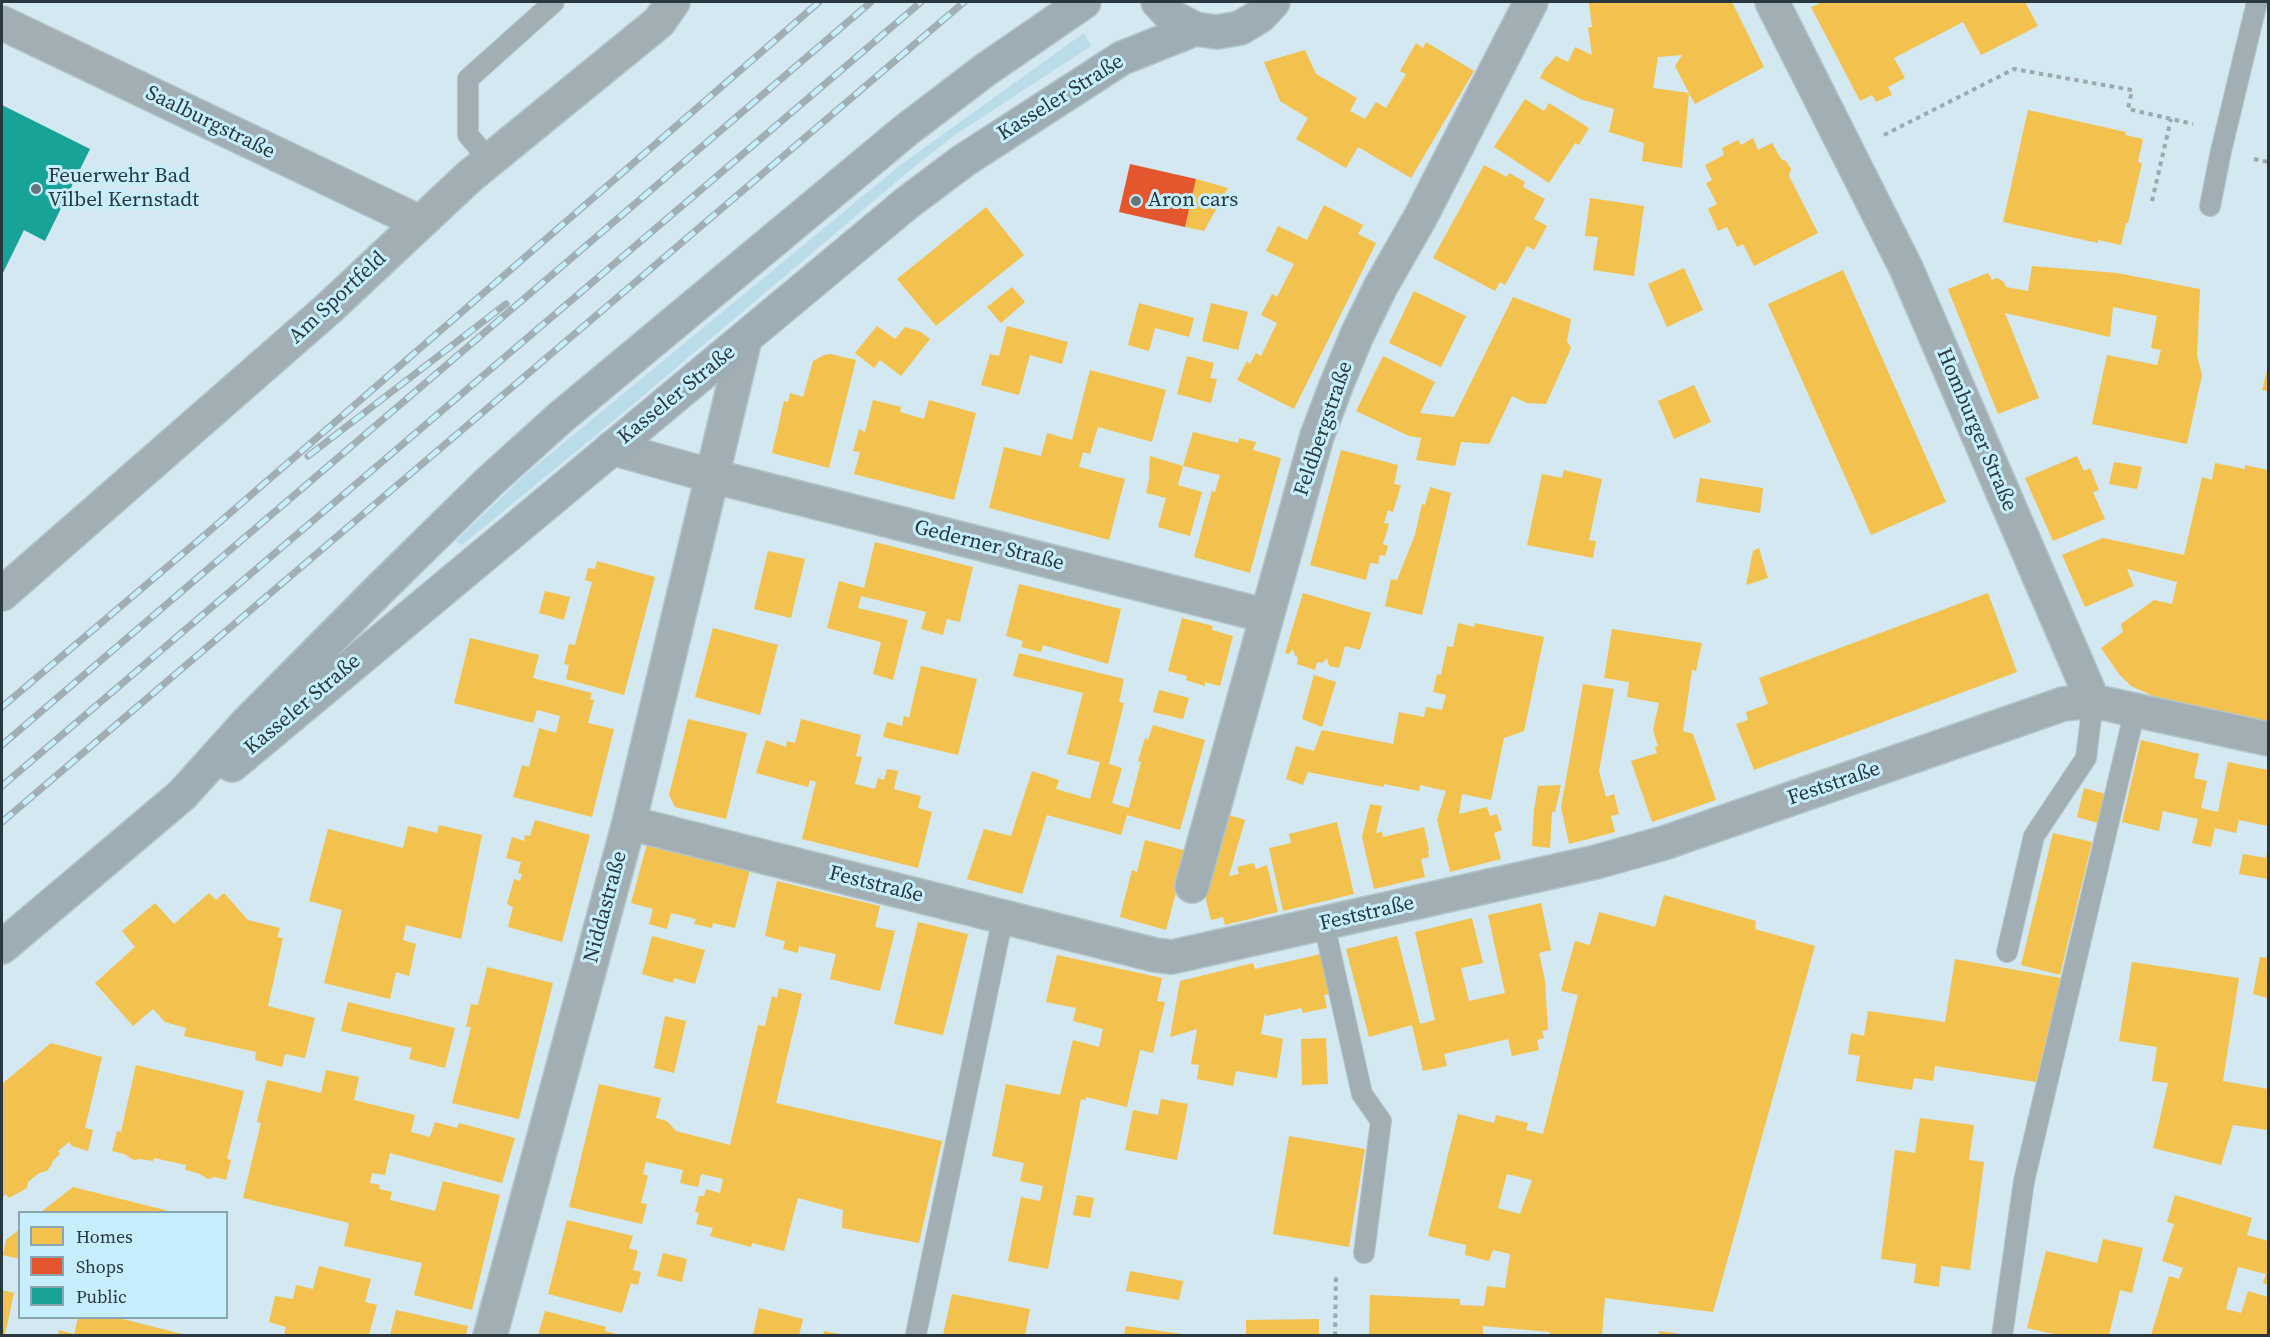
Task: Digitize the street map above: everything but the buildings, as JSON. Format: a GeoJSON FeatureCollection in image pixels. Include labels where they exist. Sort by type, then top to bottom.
{"type":"FeatureCollection","features":[{"type":"Feature","properties":{"kind":"main road","name":"Kasseler Straße"},"geometry":{"type":"LineString","coordinates":[[2,947],[182,795],[247,723],[372,597],[537,438],[905,131],[985,70],[1084,2]]}},
{"type":"Feature","properties":{"kind":"main road","name":"Kasseler Straße"},"geometry":{"type":"LineString","coordinates":[[1158,2],[1172,17],[1195,29],[1218,33],[1240,28],[1260,16],[1273,2]]}},
{"type":"Feature","properties":{"kind":"main road","name":"Kasseler Straße"},"geometry":{"type":"LineString","coordinates":[[182,795],[231,765],[907,203],[963,161],[1122,58],[1195,29]]}},
{"type":"Feature","properties":{"kind":"street","name":"Am Sportfeld"},"geometry":{"type":"LineString","coordinates":[[2,594],[328,309],[419,222],[490,160],[659,22],[673,2]]}},
{"type":"Feature","properties":{"kind":"street","name":"Feldbergstraße"},"geometry":{"type":"LineString","coordinates":[[1192,886],[1317,436],[1353,345],[1381,286],[1420,218],[1531,2]]}},
{"type":"Feature","properties":{"kind":"street","name":"Homburger Straße"},"geometry":{"type":"LineString","coordinates":[[1772,2],[1906,268],[2094,701]]}},
{"type":"Feature","properties":{"kind":"street","name":"Saalburgstraße"},"geometry":{"type":"LineString","coordinates":[[2,23],[419,222]]}},
{"type":"Feature","properties":{"kind":"street","name":"Niddastraße"},"geometry":{"type":"LineString","coordinates":[[490,1335],[629,823],[745,339]]}},
{"type":"Feature","properties":{"kind":"street"},"geometry":{"type":"LineString","coordinates":[[612,448],[712,476]]}},
{"type":"Feature","properties":{"kind":"street","name":"Gederner Straße"},"geometry":{"type":"LineString","coordinates":[[712,476],[1267,616]]}},
{"type":"Feature","properties":{"kind":"street"},"geometry":{"type":"LineString","coordinates":[[2094,701],[2268,740]]}},
{"type":"Feature","properties":{"kind":"street","name":"Feststraße"},"geometry":{"type":"LineString","coordinates":[[629,823],[1155,955],[1172,957],[1596,862],[1664,843],[2063,704],[2094,701]]}},
{"type":"Feature","properties":{"kind":"lane"},"geometry":{"type":"LineString","coordinates":[[490,160],[468,135],[468,79],[554,2]]}},
{"type":"Feature","properties":{"kind":"lane"},"geometry":{"type":"LineString","coordinates":[[2211,206],[2257,2]]}},
{"type":"Feature","properties":{"kind":"lane"},"geometry":{"type":"LineString","coordinates":[[2007,952],[2034,836],[2086,758],[2094,701]]}},
{"type":"Feature","properties":{"kind":"lane"},"geometry":{"type":"LineString","coordinates":[[2001,1335],[2024,1181],[2134,710]]}},
{"type":"Feature","properties":{"kind":"lane"},"geometry":{"type":"LineString","coordinates":[[916,1334],[1003,917]]}},
{"type":"Feature","properties":{"kind":"lane"},"geometry":{"type":"LineString","coordinates":[[1324,924],[1362,1094],[1381,1121],[1364,1253]]}},
{"type":"Feature","properties":{"kind":"path"},"geometry":{"type":"LineString","coordinates":[[1848,153],[2014,69],[2132,90],[2128,109],[2226,133]]}},
{"type":"Feature","properties":{"kind":"path"},"geometry":{"type":"LineString","coordinates":[[2152,201],[2171,119]]}},
{"type":"Feature","properties":{"kind":"path"},"geometry":{"type":"LineString","coordinates":[[1335,1335],[1336,1255],[1364,1253]]}},
{"type":"Feature","properties":{"kind":"shaded area"},"geometry":{"type":"Polygon","coordinates":[[[1084,33],[1091,46],[955,135],[462,545],[456,541],[526,474],[903,163],[1084,33]]]}},
{"type":"Feature","properties":{"kind":"railway"},"geometry":{"type":"LineString","coordinates":[[2,707],[206,534],[819,2]]}},
{"type":"Feature","properties":{"kind":"railway"},"geometry":{"type":"LineString","coordinates":[[2,745],[871,2]]}},
{"type":"Feature","properties":{"kind":"railway"},"geometry":{"type":"LineString","coordinates":[[2,786],[921,2]]}},
{"type":"Feature","properties":{"kind":"railway"},"geometry":{"type":"LineString","coordinates":[[2,822],[964,2]]}},
{"type":"Feature","properties":{"kind":"railway"},"geometry":{"type":"LineString","coordinates":[[308,456],[506,304]]}},
{"type":"Feature","properties":{"kind":"place","name":"Feuerwehr Bad Vilbel Kernstadt"},"geometry":{"type":"Point","coordinates":[36,189]}},
{"type":"Feature","properties":{"kind":"place","name":"Aron cars"},"geometry":{"type":"Point","coordinates":[1136,201]}}]}
